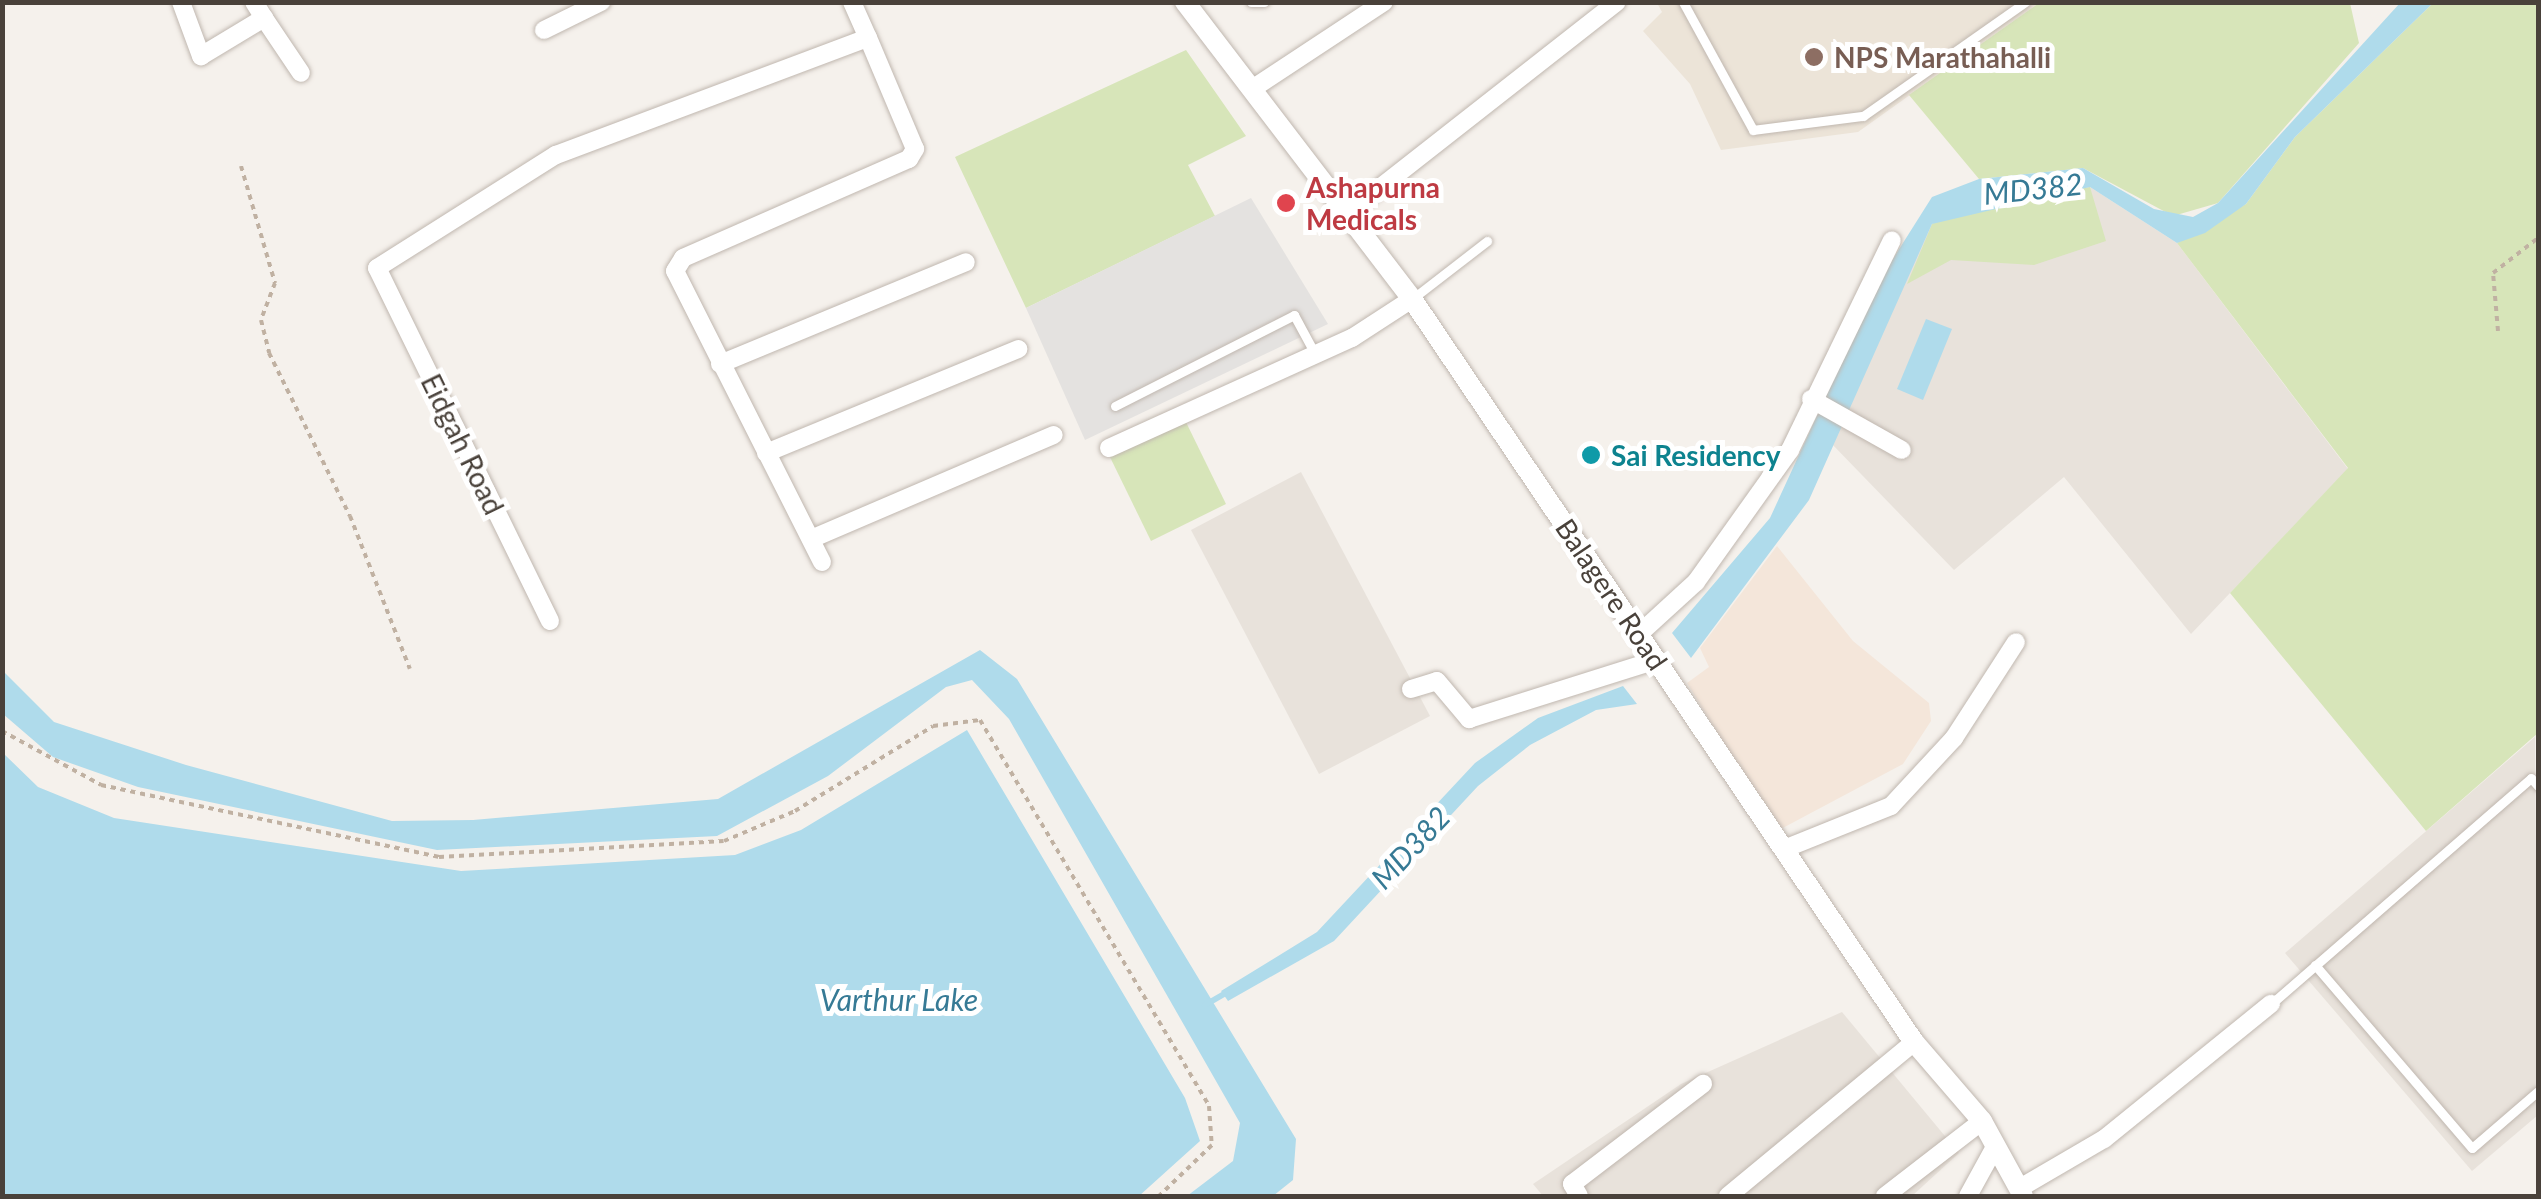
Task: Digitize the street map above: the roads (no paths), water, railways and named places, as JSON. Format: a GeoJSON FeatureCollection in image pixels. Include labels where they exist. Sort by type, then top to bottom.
{"type":"FeatureCollection","features":[{"type":"Feature","properties":{"kind":"street"},"geometry":{"type":"LineString","coordinates":[[181,2],[201,56],[259,10],[300,73]]}},
{"type":"Feature","properties":{"kind":"street"},"geometry":{"type":"LineString","coordinates":[[544,30],[601,2]]}},
{"type":"Feature","properties":{"kind":"street"},"geometry":{"type":"LineString","coordinates":[[822,562],[720,364],[678,264],[888,171],[915,149],[852,2]]}},
{"type":"Feature","properties":{"kind":"street","name":"Balagere Road"},"geometry":{"type":"LineString","coordinates":[[1185,2],[1412,298],[1914,1042],[1982,1121],[2021,1192]]}},
{"type":"Feature","properties":{"kind":"street"},"geometry":{"type":"LineString","coordinates":[[1252,89],[1384,2]]}},
{"type":"Feature","properties":{"kind":"street"},"geometry":{"type":"LineString","coordinates":[[1349,212],[1617,2]]}},
{"type":"Feature","properties":{"kind":"street","name":"Eidgah Road"},"geometry":{"type":"LineString","coordinates":[[550,621],[377,268],[556,155],[868,38]]}},
{"type":"Feature","properties":{"kind":"street"},"geometry":{"type":"LineString","coordinates":[[1639,634],[1696,582],[1790,450],[1892,240]]}},
{"type":"Feature","properties":{"kind":"street"},"geometry":{"type":"LineString","coordinates":[[720,364],[966,262]]}},
{"type":"Feature","properties":{"kind":"street"},"geometry":{"type":"LineString","coordinates":[[1109,448],[1315,354],[1412,298]]}},
{"type":"Feature","properties":{"kind":"street"},"geometry":{"type":"LineString","coordinates":[[766,453],[1018,349]]}},
{"type":"Feature","properties":{"kind":"street"},"geometry":{"type":"LineString","coordinates":[[1815,402],[1902,450]]}},
{"type":"Feature","properties":{"kind":"street"},"geometry":{"type":"LineString","coordinates":[[811,539],[1054,436]]}},
{"type":"Feature","properties":{"kind":"street"},"geometry":{"type":"LineString","coordinates":[[1784,849],[1891,806],[1954,738],[2016,642]]}},
{"type":"Feature","properties":{"kind":"street"},"geometry":{"type":"LineString","coordinates":[[1411,690],[1437,681],[1469,720],[1656,660]]}},
{"type":"Feature","properties":{"kind":"street"},"geometry":{"type":"LineString","coordinates":[[2021,1192],[2104,1139],[2272,1004]]}},
{"type":"Feature","properties":{"kind":"street"},"geometry":{"type":"LineString","coordinates":[[1728,1196],[1914,1042]]}},
{"type":"Feature","properties":{"kind":"street"},"geometry":{"type":"LineString","coordinates":[[1579,1196],[1572,1184],[1703,1084]]}},
{"type":"Feature","properties":{"kind":"street"},"geometry":{"type":"LineString","coordinates":[[1885,1196],[1982,1121]]}},
{"type":"Feature","properties":{"kind":"street"},"geometry":{"type":"LineString","coordinates":[[1968,1196],[1996,1146]]}},
{"type":"Feature","properties":{"kind":"lane"},"geometry":{"type":"LineString","coordinates":[[1251,2],[1264,2]]}},
{"type":"Feature","properties":{"kind":"lane"},"geometry":{"type":"LineString","coordinates":[[1684,2],[1753,130],[1863,116],[2025,2]]}},
{"type":"Feature","properties":{"kind":"lane"},"geometry":{"type":"LineString","coordinates":[[1412,298],[1487,241]]}},
{"type":"Feature","properties":{"kind":"lane"},"geometry":{"type":"LineString","coordinates":[[1114,406],[1294,314],[1315,354]]}},
{"type":"Feature","properties":{"kind":"lane"},"geometry":{"type":"LineString","coordinates":[[2272,1004],[2532,778],[2538,786]]}},
{"type":"Feature","properties":{"kind":"lane"},"geometry":{"type":"LineString","coordinates":[[2315,966],[2472,1148],[2538,1090]]}},
{"type":"Feature","properties":{"kind":"water"},"geometry":{"type":"Polygon","coordinates":[[[2400,3],[2433,3],[2295,137],[2246,204],[2205,233],[2177,243],[2090,187],[1932,224],[1809,500],[1691,658],[1672,633],[1770,518],[1879,281],[1932,197],[1979,179],[2083,168],[2154,209],[2193,217],[2218,203],[2400,3]]]}},
{"type":"Feature","properties":{"kind":"water"},"geometry":{"type":"Polygon","coordinates":[[[1926,319],[1952,329],[1923,400],[1897,389],[1926,319]]]}},
{"type":"Feature","properties":{"kind":"water"},"geometry":{"type":"Polygon","coordinates":[[[980,650],[1017,679],[1296,1139],[1293,1180],[1273,1196],[1187,1196],[1233,1161],[1240,1123],[1009,719],[972,680],[946,687],[828,776],[717,836],[437,850],[138,787],[53,757],[3,714],[3,671],[54,722],[186,765],[392,821],[473,820],[718,799],[980,650]]]}},
{"type":"Feature","properties":{"kind":"water"},"geometry":{"type":"Polygon","coordinates":[[[1623,686],[1637,704],[1596,710],[1530,745],[1478,786],[1334,941],[1228,1001],[1221,991],[1317,932],[1475,763],[1538,718],[1623,686]]]}},
{"type":"Feature","properties":{"kind":"water","name":"Varthur Lake"},"geometry":{"type":"Polygon","coordinates":[[[967,730],[1185,1098],[1200,1141],[1139,1196],[3,1196],[3,753],[38,787],[114,818],[461,871],[735,855],[801,830],[967,730]]]}},
{"type":"Feature","properties":{"kind":"waterway","name":"MD382"},"geometry":{"type":"LineString","coordinates":[[1205,1005],[1229,991]]}},
{"type":"Feature","properties":{"kind":"place","name":"NPS Marathahalli"},"geometry":{"type":"Point","coordinates":[1814,57]}},
{"type":"Feature","properties":{"kind":"place","name":"Ashapurna Medicals"},"geometry":{"type":"Point","coordinates":[1286,203]}},
{"type":"Feature","properties":{"kind":"place","name":"Sai Residency"},"geometry":{"type":"Point","coordinates":[1591,455]}}]}
